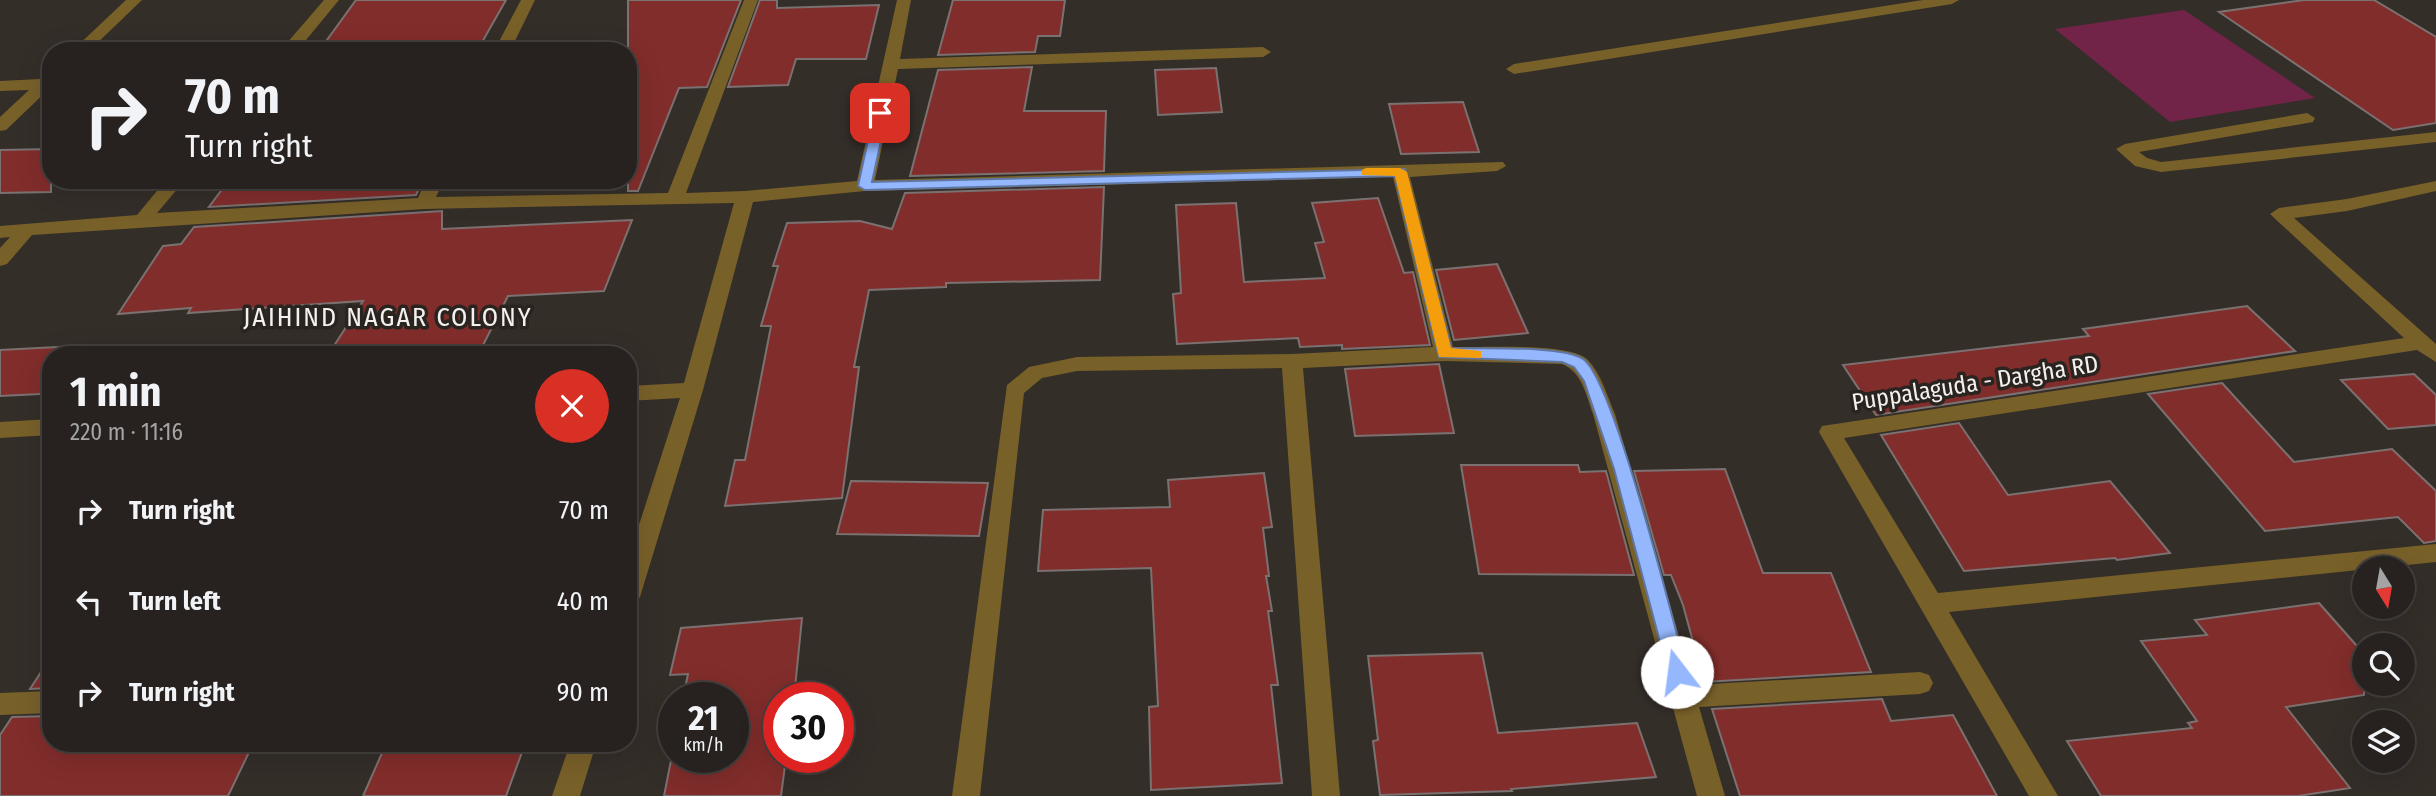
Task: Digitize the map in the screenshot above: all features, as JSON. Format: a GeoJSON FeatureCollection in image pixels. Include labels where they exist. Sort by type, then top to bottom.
{"type":"FeatureCollection","features":[{"type":"Feature","properties":{"kind":"street"},"geometry":{"type":"LineString","coordinates":[[90,42],[135,0]]}},
{"type":"Feature","properties":{"kind":"street"},"geometry":{"type":"LineString","coordinates":[[296,42],[332,0]]}},
{"type":"Feature","properties":{"kind":"street"},"geometry":{"type":"LineString","coordinates":[[507,42],[528,0]]}},
{"type":"Feature","properties":{"kind":"street"},"geometry":{"type":"LineString","coordinates":[[674,200],[751,0]]}},
{"type":"Feature","properties":{"kind":"street"},"geometry":{"type":"LineString","coordinates":[[865,186],[904,0]]}},
{"type":"Feature","properties":{"kind":"street"},"geometry":{"type":"LineString","coordinates":[[1514,69],[1952,0]]}},
{"type":"Feature","properties":{"kind":"street"},"geometry":{"type":"LineString","coordinates":[[891,64],[1264,52]]}},
{"type":"Feature","properties":{"kind":"street"},"geometry":{"type":"LineString","coordinates":[[0,86],[42,82]]}},
{"type":"Feature","properties":{"kind":"street"},"geometry":{"type":"LineString","coordinates":[[0,126],[42,86]]}},
{"type":"Feature","properties":{"kind":"street"},"geometry":{"type":"LineString","coordinates":[[2307,118],[2125,149],[2141,162],[2161,167],[2436,137]]}},
{"type":"Feature","properties":{"kind":"street"},"geometry":{"type":"LineString","coordinates":[[0,232],[142,220],[424,203],[674,200],[745,197],[865,186],[1400,172],[1497,166]]}},
{"type":"Feature","properties":{"kind":"street"},"geometry":{"type":"LineString","coordinates":[[1400,172],[1445,354]]}},
{"type":"Feature","properties":{"kind":"street"},"geometry":{"type":"LineString","coordinates":[[2428,349],[2279,214],[2347,205],[2436,186]]}},
{"type":"Feature","properties":{"kind":"street"},"geometry":{"type":"LineString","coordinates":[[142,220],[168,189]]}},
{"type":"Feature","properties":{"kind":"street"},"geometry":{"type":"LineString","coordinates":[[424,203],[431,189]]}},
{"type":"Feature","properties":{"kind":"street"},"geometry":{"type":"LineString","coordinates":[[637,568],[693,390],[745,197]]}},
{"type":"Feature","properties":{"kind":"street"},"geometry":{"type":"LineString","coordinates":[[0,260],[26,230]]}},
{"type":"Feature","properties":{"kind":"street","name":"Puppalaguda - Dargha RD"},"geometry":{"type":"LineString","coordinates":[[2044,796],[1830,432],[2428,349]]}},
{"type":"Feature","properties":{"kind":"street"},"geometry":{"type":"LineString","coordinates":[[966,796],[1014,390],[1036,372],[1077,365],[1292,361],[1445,354],[1564,357],[1579,363],[1591,380],[1622,469],[1712,796]]}},
{"type":"Feature","properties":{"kind":"street"},"geometry":{"type":"LineString","coordinates":[[1292,361],[1326,796]]}},
{"type":"Feature","properties":{"kind":"street"},"geometry":{"type":"LineString","coordinates":[[637,393],[693,390]]}},
{"type":"Feature","properties":{"kind":"street"},"geometry":{"type":"LineString","coordinates":[[0,429],[42,427]]}},
{"type":"Feature","properties":{"kind":"street"},"geometry":{"type":"LineString","coordinates":[[1932,604],[2436,553]]}},
{"type":"Feature","properties":{"kind":"street"},"geometry":{"type":"LineString","coordinates":[[1684,697],[1920,683]]}},
{"type":"Feature","properties":{"kind":"street"},"geometry":{"type":"LineString","coordinates":[[0,704],[42,702]]}},
{"type":"Feature","properties":{"kind":"street"},"geometry":{"type":"LineString","coordinates":[[566,796],[580,752]]}},
{"type":"Feature","properties":{"kind":"shaded area"},"geometry":{"type":"Polygon","coordinates":[[[2184,10],[2315,98],[2170,122],[2055,29],[2184,10]]]}},
{"type":"Feature","properties":{"kind":"building"},"geometry":{"type":"Polygon","coordinates":[[[356,0],[506,0],[482,42],[326,42],[356,0]]]}},
{"type":"Feature","properties":{"kind":"building"},"geometry":{"type":"Polygon","coordinates":[[[628,0],[741,0],[707,87],[679,88],[638,191],[628,191],[637,189],[637,42],[628,42],[628,0]]]}},
{"type":"Feature","properties":{"kind":"building"},"geometry":{"type":"Polygon","coordinates":[[[760,0],[777,0],[777,8],[879,5],[866,59],[796,59],[788,85],[728,87],[760,0]]]}},
{"type":"Feature","properties":{"kind":"building"},"geometry":{"type":"Polygon","coordinates":[[[953,0],[1065,0],[1060,36],[1038,36],[1035,52],[938,55],[953,0]]]}},
{"type":"Feature","properties":{"kind":"building"},"geometry":{"type":"Polygon","coordinates":[[[2304,0],[2374,0],[2436,37],[2436,123],[2393,130],[2219,12],[2304,0]]]}},
{"type":"Feature","properties":{"kind":"building"},"geometry":{"type":"Polygon","coordinates":[[[1032,67],[1024,111],[1106,111],[1104,171],[910,176],[938,70],[1032,67]]]}},
{"type":"Feature","properties":{"kind":"building"},"geometry":{"type":"Polygon","coordinates":[[[1216,68],[1222,112],[1158,115],[1155,70],[1216,68]]]}},
{"type":"Feature","properties":{"kind":"building"},"geometry":{"type":"Polygon","coordinates":[[[1463,102],[1479,152],[1401,154],[1389,104],[1463,102]]]}},
{"type":"Feature","properties":{"kind":"building"},"geometry":{"type":"Polygon","coordinates":[[[42,149],[42,189],[51,189],[51,192],[0,193],[0,150],[42,149]]]}},
{"type":"Feature","properties":{"kind":"building"},"geometry":{"type":"Polygon","coordinates":[[[1104,187],[1100,280],[946,283],[946,287],[869,290],[854,367],[859,367],[842,498],[725,506],[735,460],[745,460],[771,326],[761,326],[778,266],[773,266],[787,223],[860,221],[892,229],[905,193],[1104,187]]]}},
{"type":"Feature","properties":{"kind":"building"},"geometry":{"type":"Polygon","coordinates":[[[222,189],[419,189],[416,195],[209,207],[222,189]]]}},
{"type":"Feature","properties":{"kind":"building"},"geometry":{"type":"Polygon","coordinates":[[[1378,198],[1404,273],[1413,272],[1430,345],[1342,349],[1342,345],[1300,347],[1298,338],[1177,344],[1173,294],[1181,293],[1176,205],[1236,203],[1244,282],[1325,278],[1315,243],[1324,242],[1312,203],[1378,198]]]}},
{"type":"Feature","properties":{"kind":"building"},"geometry":{"type":"Polygon","coordinates":[[[442,211],[442,229],[632,220],[604,291],[508,296],[483,346],[334,346],[363,301],[188,313],[191,308],[118,314],[163,246],[181,244],[194,227],[442,211]]]}},
{"type":"Feature","properties":{"kind":"building"},"geometry":{"type":"Polygon","coordinates":[[[1497,264],[1528,333],[1454,340],[1436,270],[1497,264]]]}},
{"type":"Feature","properties":{"kind":"building"},"geometry":{"type":"Polygon","coordinates":[[[2247,306],[2295,351],[1876,415],[1843,365],[2089,336],[2083,329],[2247,306]]]}},
{"type":"Feature","properties":{"kind":"building"},"geometry":{"type":"Polygon","coordinates":[[[42,348],[40,394],[0,396],[0,350],[42,348]]]}},
{"type":"Feature","properties":{"kind":"building"},"geometry":{"type":"Polygon","coordinates":[[[1439,364],[1454,433],[1355,436],[1345,369],[1439,364]]]}},
{"type":"Feature","properties":{"kind":"building"},"geometry":{"type":"Polygon","coordinates":[[[2414,374],[2436,395],[2436,425],[2388,429],[2341,380],[2414,374]]]}},
{"type":"Feature","properties":{"kind":"building"},"geometry":{"type":"Polygon","coordinates":[[[2222,383],[2294,462],[2392,449],[2436,491],[2436,541],[2424,543],[2398,517],[2265,531],[2148,394],[2222,383]]]}},
{"type":"Feature","properties":{"kind":"building"},"geometry":{"type":"Polygon","coordinates":[[[1959,423],[2008,495],[2110,481],[2170,553],[2117,560],[2115,558],[1964,571],[1881,435],[1959,423]]]}},
{"type":"Feature","properties":{"kind":"building"},"geometry":{"type":"Polygon","coordinates":[[[1461,465],[1578,465],[1580,472],[1606,471],[1634,575],[1479,574],[1461,465]]]}},
{"type":"Feature","properties":{"kind":"building"},"geometry":{"type":"Polygon","coordinates":[[[1725,469],[1763,573],[1831,573],[1871,672],[1704,682],[1683,605],[1671,575],[1664,575],[1634,471],[1725,469]]]}},
{"type":"Feature","properties":{"kind":"building"},"geometry":{"type":"Polygon","coordinates":[[[1264,473],[1272,527],[1263,528],[1269,576],[1266,576],[1272,611],[1268,611],[1278,685],[1271,685],[1282,783],[1151,790],[1149,707],[1158,706],[1151,568],[1038,571],[1043,510],[1170,507],[1168,480],[1264,473]]]}},
{"type":"Feature","properties":{"kind":"building"},"geometry":{"type":"Polygon","coordinates":[[[851,481],[988,483],[979,536],[837,534],[851,481]]]}},
{"type":"Feature","properties":{"kind":"building"},"geometry":{"type":"Polygon","coordinates":[[[2319,603],[2352,640],[2352,696],[2358,696],[2286,707],[2350,788],[2298,796],[2101,796],[2067,741],[2192,728],[2188,723],[2197,721],[2141,641],[2207,635],[2195,620],[2319,603]]]}},
{"type":"Feature","properties":{"kind":"building"},"geometry":{"type":"Polygon","coordinates":[[[802,618],[796,682],[763,682],[763,773],[784,773],[781,796],[664,796],[669,773],[749,773],[749,682],[686,682],[688,674],[670,675],[681,628],[802,618]]]}},
{"type":"Feature","properties":{"kind":"building"},"geometry":{"type":"Polygon","coordinates":[[[1482,653],[1498,733],[1637,723],[1656,777],[1511,789],[1512,791],[1380,795],[1373,741],[1378,740],[1368,656],[1482,653]]]}},
{"type":"Feature","properties":{"kind":"building"},"geometry":{"type":"Polygon","coordinates":[[[42,671],[42,688],[30,689],[42,671]]]}},
{"type":"Feature","properties":{"kind":"building"},"geometry":{"type":"Polygon","coordinates":[[[1882,699],[1891,721],[1953,715],[1997,796],[1740,796],[1712,709],[1882,699]]]}},
{"type":"Feature","properties":{"kind":"building"},"geometry":{"type":"Polygon","coordinates":[[[42,716],[42,752],[249,752],[228,796],[0,796],[0,735],[12,717],[42,716]]]}},
{"type":"Feature","properties":{"kind":"building"},"geometry":{"type":"Polygon","coordinates":[[[382,752],[522,752],[506,796],[363,796],[382,752]]]}},
{"type":"Feature","properties":{"kind":"slow traffic"},"geometry":{"type":"LineString","coordinates":[[1366,172],[1400,172],[1445,354],[1475,355]]}},
{"type":"Feature","properties":{"kind":"district","name":"JAIHIND NAGAR COLONY"},"geometry":{"type":"Point","coordinates":[388,317]}},
{"type":"Feature","properties":{"kind":"route"},"geometry":{"type":"LineString","coordinates":[[880,113],[865,186],[1400,172],[1445,354],[1564,357],[1579,363],[1591,380],[1622,469],[1677,672]]}}]}
